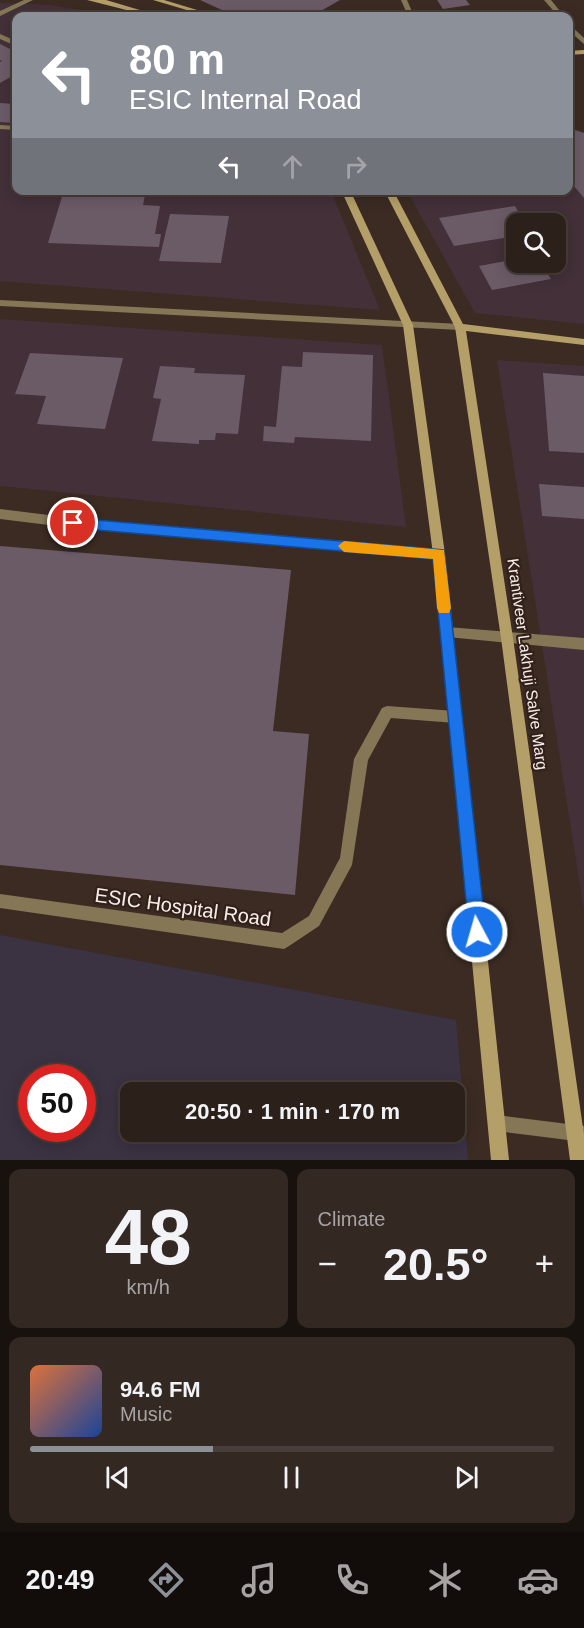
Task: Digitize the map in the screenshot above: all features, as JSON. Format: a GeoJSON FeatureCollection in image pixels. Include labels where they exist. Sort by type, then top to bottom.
{"type":"FeatureCollection","features":[{"type":"Feature","properties":{"kind":"main road"},"geometry":{"type":"LineString","coordinates":[[90,0],[107,1],[143,12]]}},
{"type":"Feature","properties":{"kind":"main road"},"geometry":{"type":"LineString","coordinates":[[156,0],[199,12]]}},
{"type":"Feature","properties":{"kind":"main road"},"geometry":{"type":"LineString","coordinates":[[347,195],[408,325],[439,554],[500,1160]]}},
{"type":"Feature","properties":{"kind":"main road","name":"Krantiveer Lakhuji Salve Marg"},"geometry":{"type":"LineString","coordinates":[[391,195],[460,327],[579,1133],[579,1160]]}},
{"type":"Feature","properties":{"kind":"main road"},"geometry":{"type":"LineString","coordinates":[[460,327],[584,342]]}},
{"type":"Feature","properties":{"kind":"street"},"geometry":{"type":"LineString","coordinates":[[1,14],[30,0]]}},
{"type":"Feature","properties":{"kind":"street"},"geometry":{"type":"LineString","coordinates":[[547,0],[558,12]]}},
{"type":"Feature","properties":{"kind":"street"},"geometry":{"type":"LineString","coordinates":[[573,30],[584,42]]}},
{"type":"Feature","properties":{"kind":"street"},"geometry":{"type":"LineString","coordinates":[[0,303],[460,327]]}},
{"type":"Feature","properties":{"kind":"street"},"geometry":{"type":"LineString","coordinates":[[0,514],[73,523],[439,554]]}},
{"type":"Feature","properties":{"kind":"street"},"geometry":{"type":"LineString","coordinates":[[447,632],[584,644]]}},
{"type":"Feature","properties":{"kind":"street","name":"ESIC Hospital Road"},"geometry":{"type":"LineString","coordinates":[[0,901],[284,941],[314,921],[347,860],[361,759],[387,712],[455,717]]}},
{"type":"Feature","properties":{"kind":"street"},"geometry":{"type":"LineString","coordinates":[[496,1123],[579,1133]]}},
{"type":"Feature","properties":{"kind":"shaded area"},"geometry":{"type":"Polygon","coordinates":[[[0,3],[50,5],[92,12],[12,12],[12,195],[333,195],[380,310],[0,281],[0,3]]]}},
{"type":"Feature","properties":{"kind":"shaded area"},"geometry":{"type":"Polygon","coordinates":[[[573,128],[584,132],[584,324],[475,313],[409,195],[573,195],[573,128]]]}},
{"type":"Feature","properties":{"kind":"shaded area"},"geometry":{"type":"Polygon","coordinates":[[[0,319],[382,345],[406,527],[0,486],[0,319]]]}},
{"type":"Feature","properties":{"kind":"shaded area"},"geometry":{"type":"Polygon","coordinates":[[[497,360],[584,366],[584,911],[497,360]]]}},
{"type":"Feature","properties":{"kind":"shaded area"},"geometry":{"type":"Polygon","coordinates":[[[0,935],[456,1020],[461,1082],[120,1082],[120,1142],[465,1142],[465,1125],[468,1160],[0,1160],[0,935]]]}},
{"type":"Feature","properties":{"kind":"building"},"geometry":{"type":"Polygon","coordinates":[[[200,0],[340,0],[319,12],[226,12],[200,0]]]}},
{"type":"Feature","properties":{"kind":"building"},"geometry":{"type":"Polygon","coordinates":[[[437,0],[466,0],[470,5],[443,9],[437,0]]]}},
{"type":"Feature","properties":{"kind":"building"},"geometry":{"type":"Polygon","coordinates":[[[0,44],[12,50],[12,76],[0,83],[0,62],[2,61],[0,60],[0,44]]]}},
{"type":"Feature","properties":{"kind":"building"},"geometry":{"type":"Polygon","coordinates":[[[0,103],[12,104],[12,123],[0,122],[0,103]]]}},
{"type":"Feature","properties":{"kind":"building"},"geometry":{"type":"Polygon","coordinates":[[[573,130],[584,133],[584,198],[573,185],[573,130]]]}},
{"type":"Feature","properties":{"kind":"building"},"geometry":{"type":"Polygon","coordinates":[[[62,195],[145,195],[143,205],[160,206],[155,234],[161,234],[159,247],[48,243],[62,195]]]}},
{"type":"Feature","properties":{"kind":"building"},"geometry":{"type":"Polygon","coordinates":[[[515,206],[519,213],[506,213],[506,238],[454,246],[439,218],[515,206]]]}},
{"type":"Feature","properties":{"kind":"building"},"geometry":{"type":"Polygon","coordinates":[[[170,214],[229,216],[221,263],[159,261],[170,214]]]}},
{"type":"Feature","properties":{"kind":"building"},"geometry":{"type":"Polygon","coordinates":[[[506,261],[506,273],[547,273],[551,279],[492,290],[479,266],[506,261]]]}},
{"type":"Feature","properties":{"kind":"building"},"geometry":{"type":"Polygon","coordinates":[[[303,352],[373,355],[371,441],[295,437],[294,443],[263,441],[264,426],[276,427],[282,366],[302,367],[303,352]]]}},
{"type":"Feature","properties":{"kind":"building"},"geometry":{"type":"Polygon","coordinates":[[[30,353],[123,358],[105,429],[37,424],[46,396],[15,394],[30,353]]]}},
{"type":"Feature","properties":{"kind":"building"},"geometry":{"type":"Polygon","coordinates":[[[160,366],[195,368],[194,373],[245,375],[238,434],[216,433],[215,440],[199,440],[199,444],[152,441],[161,399],[153,398],[160,366]]]}},
{"type":"Feature","properties":{"kind":"building"},"geometry":{"type":"Polygon","coordinates":[[[543,373],[584,376],[584,453],[549,451],[543,373]]]}},
{"type":"Feature","properties":{"kind":"building"},"geometry":{"type":"Polygon","coordinates":[[[539,484],[584,487],[584,519],[542,516],[539,484]]]}},
{"type":"Feature","properties":{"kind":"building"},"geometry":{"type":"Polygon","coordinates":[[[0,546],[291,570],[273,731],[309,734],[295,895],[0,865],[0,546]]]}},
{"type":"Feature","properties":{"kind":"slow traffic"},"geometry":{"type":"LineString","coordinates":[[344,546],[439,554],[444,608]]}},
{"type":"Feature","properties":{"kind":"route"},"geometry":{"type":"LineString","coordinates":[[73,523],[439,554],[477,932]]}}]}
